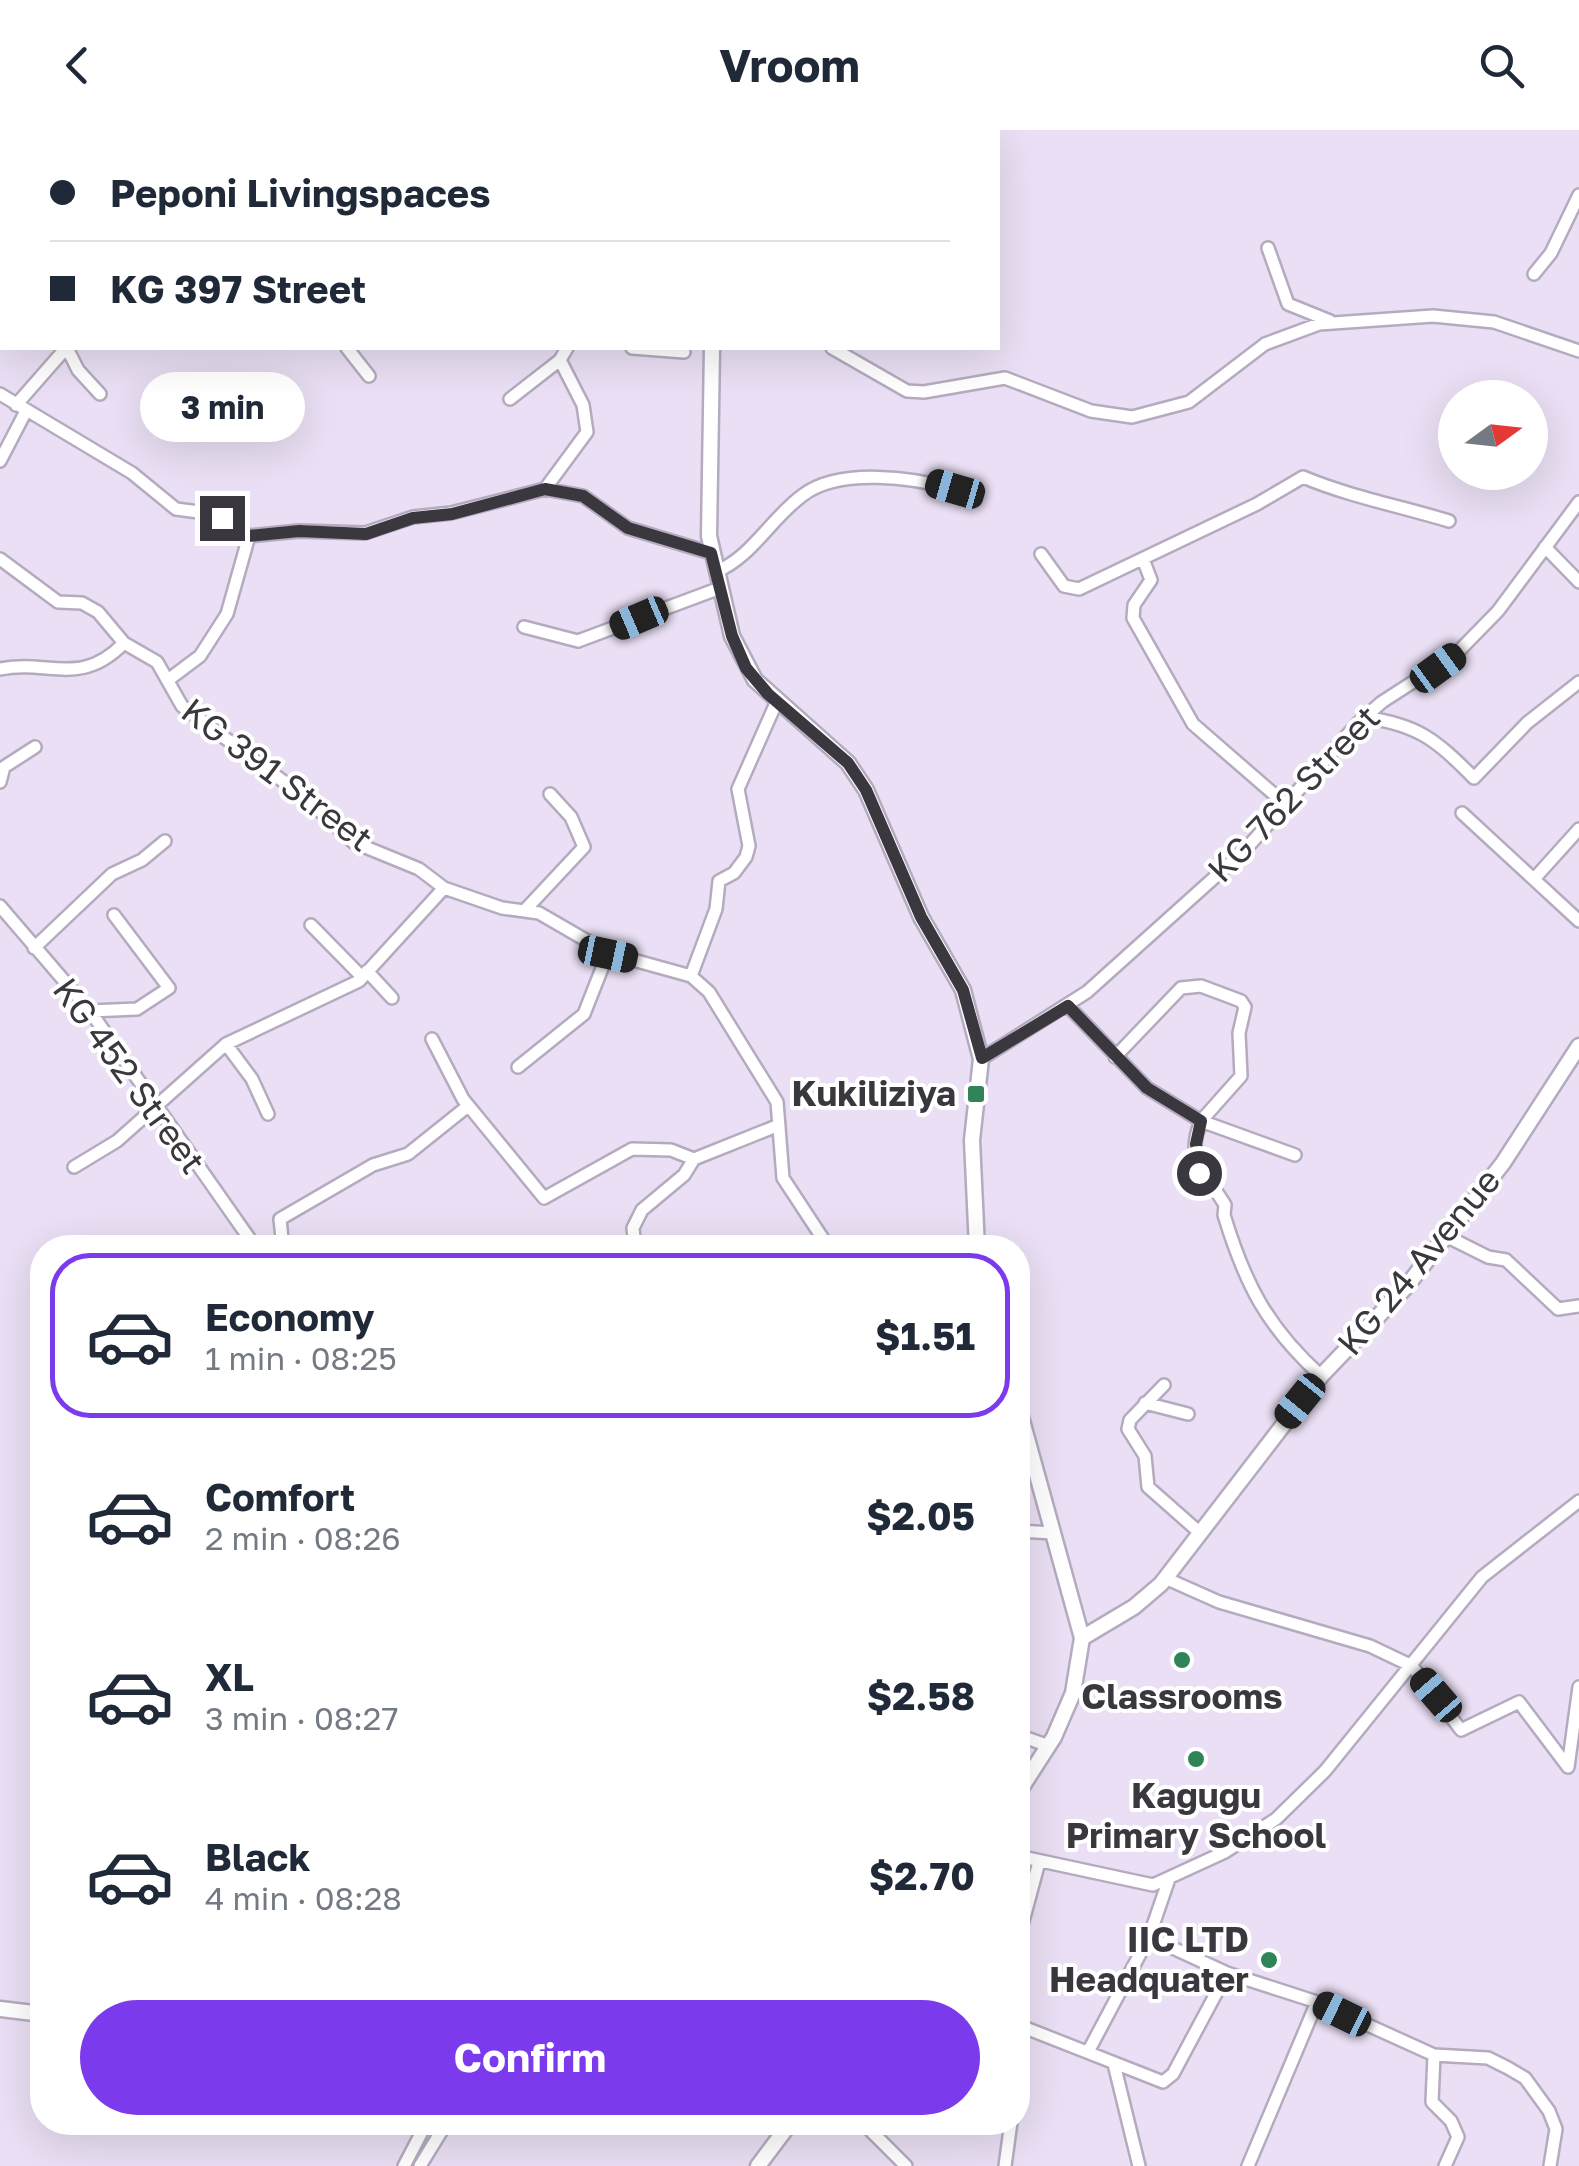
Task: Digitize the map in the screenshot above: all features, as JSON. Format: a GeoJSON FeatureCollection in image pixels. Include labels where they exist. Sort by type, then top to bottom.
{"type":"FeatureCollection","features":[{"type":"Feature","properties":{"kind":"main road"},"geometry":{"type":"LineString","coordinates":[[712,350],[711,553],[741,659],[777,701],[848,763],[866,790],[921,917],[963,990],[982,1058],[972,1140],[976,1235]]}},
{"type":"Feature","properties":{"kind":"main road","name":"KG 24 Avenue"},"geometry":{"type":"LineString","coordinates":[[1082,1638],[1143,1601],[1165,1578],[1320,1376],[1406,1287],[1503,1163],[1579,1046]]}},
{"type":"Feature","properties":{"kind":"main road"},"geometry":{"type":"LineString","coordinates":[[1030,1449],[1082,1638],[1072,1694],[1030,1775]]}},
{"type":"Feature","properties":{"kind":"main road"},"geometry":{"type":"LineString","coordinates":[[0,2009],[30,2013]]}},
{"type":"Feature","properties":{"kind":"main road"},"geometry":{"type":"LineString","coordinates":[[758,2166],[781,2135]]}},
{"type":"Feature","properties":{"kind":"street"},"geometry":{"type":"LineString","coordinates":[[1534,274],[1551,253],[1579,195]]}},
{"type":"Feature","properties":{"kind":"street"},"geometry":{"type":"LineString","coordinates":[[1268,248],[1288,304],[1333,322]]}},
{"type":"Feature","properties":{"kind":"street"},"geometry":{"type":"LineString","coordinates":[[835,350],[907,391],[924,392],[1005,378],[1091,411],[1132,417],[1177,408],[1219,382],[1264,344],[1288,332],[1333,322],[1432,316],[1494,322],[1579,351]]}},
{"type":"Feature","properties":{"kind":"street"},"geometry":{"type":"LineString","coordinates":[[0,461],[21,408],[65,350]]}},
{"type":"Feature","properties":{"kind":"street"},"geometry":{"type":"LineString","coordinates":[[68,350],[88,383],[100,394]]}},
{"type":"Feature","properties":{"kind":"street"},"geometry":{"type":"LineString","coordinates":[[348,350],[368,376]]}},
{"type":"Feature","properties":{"kind":"street"},"geometry":{"type":"LineString","coordinates":[[510,399],[560,360],[566,350]]}},
{"type":"Feature","properties":{"kind":"street"},"geometry":{"type":"LineString","coordinates":[[658,350],[684,352]]}},
{"type":"Feature","properties":{"kind":"street"},"geometry":{"type":"LineString","coordinates":[[545,489],[587,432],[582,405],[560,360]]}},
{"type":"Feature","properties":{"kind":"street"},"geometry":{"type":"LineString","coordinates":[[0,394],[132,473],[176,509],[214,514],[248,536],[299,531],[366,534],[413,518],[452,514],[545,489],[583,496],[628,528],[711,553]]}},
{"type":"Feature","properties":{"kind":"street"},"geometry":{"type":"LineString","coordinates":[[716,572],[746,554],[803,494],[820,486],[892,476],[955,489]]}},
{"type":"Feature","properties":{"kind":"street"},"geometry":{"type":"LineString","coordinates":[[1041,554],[1072,590],[1258,504],[1303,476],[1349,496],[1402,505],[1450,521]]}},
{"type":"Feature","properties":{"kind":"street","name":"KG 762 Street"},"geometry":{"type":"LineString","coordinates":[[982,1058],[1068,1006],[1245,850],[1364,718],[1455,655],[1498,611],[1579,502]]}},
{"type":"Feature","properties":{"kind":"street"},"geometry":{"type":"LineString","coordinates":[[168,680],[200,656],[227,614],[248,536]]}},
{"type":"Feature","properties":{"kind":"street"},"geometry":{"type":"LineString","coordinates":[[1545,547],[1579,582]]}},
{"type":"Feature","properties":{"kind":"street"},"geometry":{"type":"LineString","coordinates":[[1143,558],[1151,580],[1134,605],[1134,618],[1188,716],[1284,803]]}},
{"type":"Feature","properties":{"kind":"street","name":"KG 391 Street"},"geometry":{"type":"LineString","coordinates":[[0,559],[58,602],[82,603],[98,612],[124,643],[157,662],[182,706],[307,799],[353,842],[418,869],[444,888],[502,908],[539,913],[608,954],[690,976]]}},
{"type":"Feature","properties":{"kind":"street"},"geometry":{"type":"LineString","coordinates":[[524,627],[578,641],[720,588]]}},
{"type":"Feature","properties":{"kind":"street"},"geometry":{"type":"LineString","coordinates":[[0,669],[30,665],[67,672],[100,661],[124,643]]}},
{"type":"Feature","properties":{"kind":"street"},"geometry":{"type":"LineString","coordinates":[[1364,718],[1398,722],[1423,732],[1474,778],[1527,723],[1579,682]]}},
{"type":"Feature","properties":{"kind":"street"},"geometry":{"type":"LineString","coordinates":[[777,701],[738,789],[749,846],[746,858],[719,881],[716,909],[690,976],[709,992],[778,1102],[783,1178],[820,1235]]}},
{"type":"Feature","properties":{"kind":"street"},"geometry":{"type":"LineString","coordinates":[[0,782],[4,767],[35,747]]}},
{"type":"Feature","properties":{"kind":"street"},"geometry":{"type":"LineString","coordinates":[[526,910],[584,847],[571,816],[550,794]]}},
{"type":"Feature","properties":{"kind":"street"},"geometry":{"type":"LineString","coordinates":[[1462,813],[1579,922]]}},
{"type":"Feature","properties":{"kind":"street"},"geometry":{"type":"LineString","coordinates":[[1534,879],[1579,829]]}},
{"type":"Feature","properties":{"kind":"street"},"geometry":{"type":"LineString","coordinates":[[34,948],[112,874],[142,860],[164,841]]}},
{"type":"Feature","properties":{"kind":"street"},"geometry":{"type":"LineString","coordinates":[[74,1167],[117,1141],[155,1109],[190,1071],[226,1044],[338,993],[365,974],[444,888]]}},
{"type":"Feature","properties":{"kind":"street","name":"KG 452 Street"},"geometry":{"type":"LineString","coordinates":[[0,906],[90,1012],[247,1235]]}},
{"type":"Feature","properties":{"kind":"street"},"geometry":{"type":"LineString","coordinates":[[90,1012],[137,1009],[170,988],[114,915]]}},
{"type":"Feature","properties":{"kind":"street"},"geometry":{"type":"LineString","coordinates":[[312,925],[392,998]]}},
{"type":"Feature","properties":{"kind":"street"},"geometry":{"type":"LineString","coordinates":[[518,1067],[584,1014],[608,954]]}},
{"type":"Feature","properties":{"kind":"street"},"geometry":{"type":"LineString","coordinates":[[1115,1057],[1180,988],[1200,986],[1241,1001],[1242,1076],[1201,1121],[1196,1144],[1199,1173],[1225,1205],[1224,1216],[1246,1283],[1284,1338],[1320,1376]]}},
{"type":"Feature","properties":{"kind":"street"},"geometry":{"type":"LineString","coordinates":[[1068,1006],[1147,1088],[1201,1121],[1295,1155]]}},
{"type":"Feature","properties":{"kind":"street"},"geometry":{"type":"LineString","coordinates":[[432,1039],[468,1106],[546,1199],[632,1149],[671,1150],[694,1159]]}},
{"type":"Feature","properties":{"kind":"street"},"geometry":{"type":"LineString","coordinates":[[226,1044],[252,1079],[268,1114]]}},
{"type":"Feature","properties":{"kind":"street"},"geometry":{"type":"LineString","coordinates":[[282,1235],[280,1220],[373,1165],[408,1154],[468,1106]]}},
{"type":"Feature","properties":{"kind":"street"},"geometry":{"type":"LineString","coordinates":[[634,1235],[642,1210],[684,1175],[694,1159],[779,1126]]}},
{"type":"Feature","properties":{"kind":"street"},"geometry":{"type":"LineString","coordinates":[[1446,1236],[1488,1258],[1506,1260],[1558,1309],[1579,1306]]}},
{"type":"Feature","properties":{"kind":"street"},"geometry":{"type":"LineString","coordinates":[[1164,1385],[1130,1420],[1128,1429],[1145,1456],[1148,1487],[1199,1532]]}},
{"type":"Feature","properties":{"kind":"street"},"geometry":{"type":"LineString","coordinates":[[1145,1403],[1188,1414]]}},
{"type":"Feature","properties":{"kind":"street"},"geometry":{"type":"LineString","coordinates":[[1030,1859],[1132,1884],[1153,1885],[1226,1852],[1276,1819],[1343,1750],[1482,1577],[1579,1501]]}},
{"type":"Feature","properties":{"kind":"street"},"geometry":{"type":"LineString","coordinates":[[1030,1531],[1054,1534]]}},
{"type":"Feature","properties":{"kind":"street"},"geometry":{"type":"LineString","coordinates":[[1165,1578],[1219,1602],[1370,1646],[1412,1666],[1461,1730],[1519,1702],[1568,1767],[1579,1687]]}},
{"type":"Feature","properties":{"kind":"street"},"geometry":{"type":"LineString","coordinates":[[1030,1739],[1048,1746]]}},
{"type":"Feature","properties":{"kind":"street"},"geometry":{"type":"LineString","coordinates":[[1030,1895],[1039,1862]]}},
{"type":"Feature","properties":{"kind":"street"},"geometry":{"type":"LineString","coordinates":[[1089,2050],[1148,1938],[1170,1879]]}},
{"type":"Feature","properties":{"kind":"street"},"geometry":{"type":"LineString","coordinates":[[1148,1938],[1227,1973],[1318,2002],[1434,2055],[1488,2058],[1525,2078],[1549,2111],[1556,2128],[1550,2166]]}},
{"type":"Feature","properties":{"kind":"street"},"geometry":{"type":"LineString","coordinates":[[1030,2028],[1163,2082],[1168,2080],[1227,1973]]}},
{"type":"Feature","properties":{"kind":"street"},"geometry":{"type":"LineString","coordinates":[[1248,2166],[1318,2002]]}},
{"type":"Feature","properties":{"kind":"street"},"geometry":{"type":"LineString","coordinates":[[1434,2055],[1432,2102],[1451,2120],[1458,2137],[1445,2166]]}},
{"type":"Feature","properties":{"kind":"street"},"geometry":{"type":"LineString","coordinates":[[1114,2064],[1139,2166]]}},
{"type":"Feature","properties":{"kind":"street"},"geometry":{"type":"LineString","coordinates":[[404,2166],[421,2135]]}},
{"type":"Feature","properties":{"kind":"street"},"geometry":{"type":"LineString","coordinates":[[420,2166],[440,2135]]}},
{"type":"Feature","properties":{"kind":"street"},"geometry":{"type":"LineString","coordinates":[[875,2135],[906,2166]]}},
{"type":"Feature","properties":{"kind":"street"},"geometry":{"type":"LineString","coordinates":[[1005,2166],[1009,2135]]}},
{"type":"Feature","properties":{"kind":"place","name":"Kukiliziya"},"geometry":{"type":"Point","coordinates":[976,1094]}},
{"type":"Feature","properties":{"kind":"place","name":"Classrooms"},"geometry":{"type":"Point","coordinates":[1182,1660]}},
{"type":"Feature","properties":{"kind":"place","name":"Kagugu Primary School"},"geometry":{"type":"Point","coordinates":[1196,1759]}},
{"type":"Feature","properties":{"kind":"place","name":"IIC LTD Headquater"},"geometry":{"type":"Point","coordinates":[1269,1960]}},
{"type":"Feature","properties":{"kind":"route"},"geometry":{"type":"LineString","coordinates":[[222,518],[248,536],[299,531],[366,534],[413,518],[452,514],[545,489],[583,496],[628,528],[711,553],[732,636],[746,668],[768,694],[848,763],[866,790],[921,917],[963,990],[982,1058],[1068,1006],[1147,1088],[1201,1121],[1196,1144],[1199,1173]]}}]}
